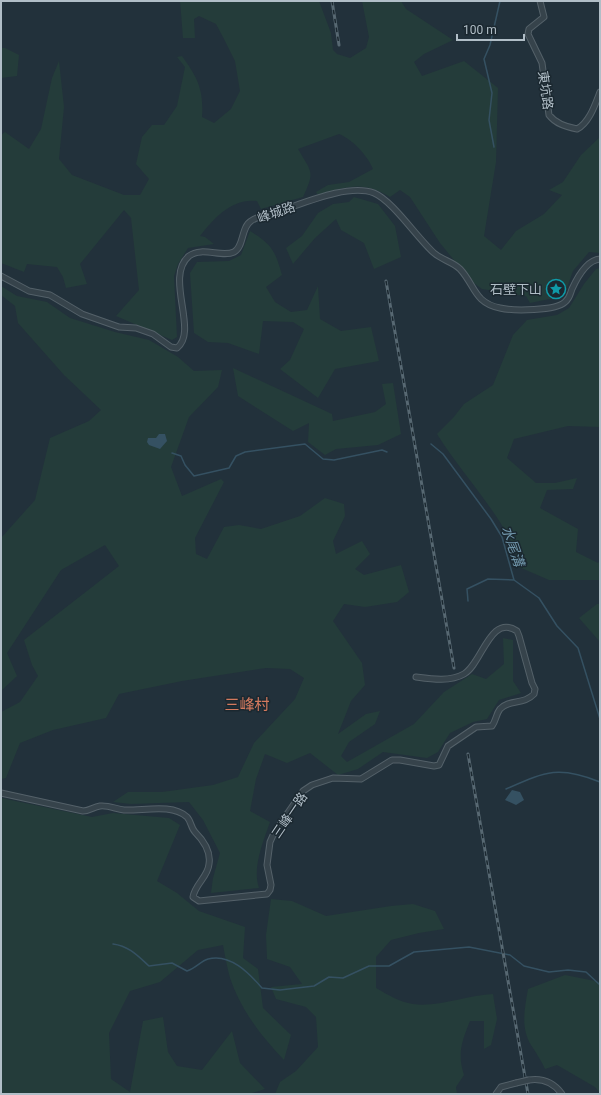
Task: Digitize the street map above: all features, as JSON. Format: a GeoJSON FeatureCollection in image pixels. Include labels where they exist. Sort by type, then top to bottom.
{"type":"FeatureCollection","features":[{"type":"Feature","properties":{"kind":"street","name":"東坑路"},"geometry":{"type":"LineString","coordinates":[[540,1],[544,17],[529,29],[528,34],[542,63],[549,115],[562,125],[577,129],[594,108],[600,92]]}},
{"type":"Feature","properties":{"kind":"street","name":"峰城路"},"geometry":{"type":"LineString","coordinates":[[1,276],[29,291],[50,296],[82,314],[120,326],[136,328],[153,334],[171,347],[177,348],[184,341],[180,269],[190,255],[202,252],[233,252],[238,249],[244,230],[251,221],[304,202],[350,191],[362,190],[375,194],[384,200],[432,251],[460,270],[480,300],[499,308],[517,310],[558,306],[565,303],[587,266],[600,259]]}},
{"type":"Feature","properties":{"kind":"street","name":"三峰一路"},"geometry":{"type":"LineString","coordinates":[[1,793],[83,811],[89,811],[98,806],[103,806],[125,810],[168,809],[179,812],[189,819],[191,827],[205,842],[209,858],[209,868],[194,892],[193,897],[195,899],[205,901],[223,897],[266,894],[270,890],[271,885],[267,865],[270,842],[274,833],[303,791],[312,785],[333,778],[361,779],[392,760],[434,766],[439,765],[444,752],[453,743],[476,727],[492,726],[500,709],[512,703],[525,701],[534,694],[535,689],[517,631],[508,627],[501,627],[496,631],[486,643],[476,662],[464,674],[439,679],[416,677]]}},
{"type":"Feature","properties":{"kind":"street"},"geometry":{"type":"LineString","coordinates":[[496,1094],[501,1087],[529,1080],[540,1080],[554,1085],[562,1094]]}},
{"type":"Feature","properties":{"kind":"green space"},"geometry":{"type":"Polygon","coordinates":[[[180,1],[319,1],[331,33],[333,50],[337,54],[350,58],[366,48],[369,37],[362,1],[401,1],[406,9],[453,40],[424,54],[414,62],[422,76],[464,61],[498,88],[496,162],[484,236],[501,250],[516,231],[544,214],[562,195],[549,190],[563,182],[581,155],[600,137],[600,253],[589,252],[573,271],[564,296],[530,303],[526,296],[482,289],[471,281],[440,243],[410,197],[400,190],[390,197],[371,188],[362,187],[346,188],[318,195],[316,192],[328,185],[349,182],[373,169],[359,148],[344,136],[339,134],[298,149],[310,172],[309,182],[303,197],[261,209],[257,201],[248,201],[232,206],[218,216],[200,236],[205,237],[214,244],[188,248],[178,264],[174,276],[177,337],[172,340],[116,316],[139,290],[131,218],[124,210],[80,264],[87,284],[66,288],[63,277],[57,267],[27,264],[24,272],[1,263],[1,135],[5,132],[29,149],[41,129],[52,78],[59,61],[64,107],[59,159],[72,175],[124,195],[140,195],[149,179],[136,164],[142,137],[152,125],[164,125],[177,106],[185,67],[177,57],[182,56],[192,70],[201,91],[202,117],[214,123],[231,109],[240,91],[235,61],[216,24],[199,16],[194,19],[195,38],[183,38],[180,1]]]}},
{"type":"Feature","properties":{"kind":"green space"},"geometry":{"type":"Polygon","coordinates":[[[1,48],[5,48],[19,55],[17,76],[1,78],[1,48]]]}},
{"type":"Feature","properties":{"kind":"green space"},"geometry":{"type":"Polygon","coordinates":[[[354,197],[378,204],[395,226],[401,257],[374,269],[364,243],[341,230],[336,219],[315,238],[293,264],[286,248],[302,236],[318,213],[333,204],[349,202],[354,197]]]}},
{"type":"Feature","properties":{"kind":"green space"},"geometry":{"type":"Polygon","coordinates":[[[250,231],[268,244],[275,254],[282,275],[266,287],[275,302],[291,312],[307,310],[318,286],[320,319],[341,331],[371,327],[379,361],[335,369],[318,398],[280,369],[290,360],[304,329],[293,322],[263,321],[259,354],[228,343],[208,342],[194,333],[190,273],[197,262],[229,261],[241,255],[250,231]]]}},
{"type":"Feature","properties":{"kind":"green space"},"geometry":{"type":"Polygon","coordinates":[[[600,268],[600,427],[568,426],[514,439],[507,458],[536,483],[555,483],[577,478],[573,489],[547,490],[540,508],[578,529],[576,552],[598,563],[600,561],[600,580],[549,580],[519,567],[512,543],[504,529],[486,501],[437,434],[464,404],[493,385],[513,335],[527,320],[557,315],[569,308],[584,284],[596,269],[600,268]]]}},
{"type":"Feature","properties":{"kind":"green space"},"geometry":{"type":"Polygon","coordinates":[[[1,286],[17,296],[47,302],[70,318],[115,332],[149,340],[178,357],[194,371],[222,370],[218,387],[189,417],[171,467],[182,496],[221,479],[224,482],[195,538],[196,554],[207,559],[224,527],[239,525],[261,529],[300,516],[325,498],[344,504],[345,516],[333,541],[336,554],[362,541],[370,554],[355,569],[364,575],[401,565],[409,592],[397,602],[365,607],[344,604],[333,621],[362,663],[365,685],[351,701],[338,734],[366,714],[380,711],[375,724],[349,742],[341,756],[347,762],[414,724],[444,692],[472,674],[486,679],[504,664],[503,638],[513,640],[513,681],[521,693],[499,700],[487,719],[473,722],[450,733],[438,752],[427,758],[383,752],[358,769],[338,775],[310,753],[287,763],[265,754],[256,779],[250,811],[270,822],[259,855],[257,880],[259,888],[211,893],[213,878],[220,853],[203,820],[189,802],[131,804],[113,802],[128,792],[162,792],[213,785],[238,777],[254,743],[295,699],[304,678],[290,669],[266,668],[182,681],[119,694],[106,718],[53,730],[20,743],[6,778],[1,779],[1,712],[20,702],[38,676],[32,665],[24,640],[119,566],[105,545],[61,570],[7,653],[17,676],[1,691],[1,538],[35,500],[50,438],[89,421],[101,410],[64,375],[18,323],[15,306],[1,295],[1,286]]]}},
{"type":"Feature","properties":{"kind":"green space"},"geometry":{"type":"Polygon","coordinates":[[[233,368],[332,414],[333,421],[375,412],[386,404],[382,384],[393,383],[401,434],[378,445],[336,449],[325,455],[308,442],[309,423],[293,431],[238,396],[233,368]]]}},
{"type":"Feature","properties":{"kind":"green space"},"geometry":{"type":"Polygon","coordinates":[[[597,604],[600,604],[600,642],[579,618],[597,604]]]}},
{"type":"Feature","properties":{"kind":"green space"},"geometry":{"type":"Polygon","coordinates":[[[1,798],[92,817],[113,813],[169,818],[180,825],[157,881],[177,893],[199,911],[245,927],[243,958],[258,969],[263,1008],[291,1035],[284,1060],[259,1032],[234,990],[223,945],[198,950],[160,982],[130,991],[109,1033],[111,1079],[130,1092],[143,1021],[163,1017],[168,1052],[177,1066],[202,1070],[232,1031],[240,1063],[265,1089],[249,1094],[1,1094],[1,798]]]}},
{"type":"Feature","properties":{"kind":"green space"},"geometry":{"type":"Polygon","coordinates":[[[271,899],[292,901],[326,916],[413,904],[435,911],[444,929],[391,940],[376,957],[376,988],[403,1002],[422,1005],[493,994],[497,1019],[491,1045],[484,1049],[484,1021],[470,1021],[461,1047],[461,1060],[464,1075],[456,1087],[457,1094],[275,1094],[280,1082],[296,1071],[318,1047],[316,1017],[306,1007],[276,999],[271,987],[302,984],[290,967],[267,959],[266,935],[271,899]]]}},
{"type":"Feature","properties":{"kind":"green space"},"geometry":{"type":"Polygon","coordinates":[[[565,975],[600,982],[600,1093],[595,1087],[557,1065],[545,1069],[531,1045],[525,1031],[524,1017],[528,989],[565,975]]]}},
{"type":"Feature","properties":{"kind":"water"},"geometry":{"type":"Polygon","coordinates":[[[159,434],[165,434],[167,441],[160,449],[149,445],[147,442],[148,438],[156,438],[159,434]]]}},
{"type":"Feature","properties":{"kind":"water"},"geometry":{"type":"Polygon","coordinates":[[[512,790],[520,792],[524,800],[516,805],[505,800],[512,790]]]}},
{"type":"Feature","properties":{"kind":"waterway"},"geometry":{"type":"LineString","coordinates":[[494,147],[489,120],[492,93],[484,59],[490,45],[500,1]]}},
{"type":"Feature","properties":{"kind":"waterway","name":"水尾溝"},"geometry":{"type":"LineString","coordinates":[[172,453],[181,456],[185,465],[194,476],[229,468],[236,456],[245,452],[305,444],[323,459],[334,460],[382,450],[387,452]]}},
{"type":"Feature","properties":{"kind":"waterway","name":"水尾溝"},"geometry":{"type":"LineString","coordinates":[[431,444],[443,454],[491,519],[502,537],[514,580],[539,598],[557,626],[578,648],[600,719]]}},
{"type":"Feature","properties":{"kind":"waterway"},"geometry":{"type":"LineString","coordinates":[[468,601],[467,589],[488,579],[514,580]]}},
{"type":"Feature","properties":{"kind":"waterway"},"geometry":{"type":"LineString","coordinates":[[506,789],[531,778],[562,772],[586,777],[600,782]]}},
{"type":"Feature","properties":{"kind":"waterway"},"geometry":{"type":"LineString","coordinates":[[113,944],[129,949],[149,966],[172,963],[187,971],[208,959],[224,959],[245,971],[262,988],[280,990],[314,986],[329,977],[343,978],[369,966],[389,966],[414,952],[469,947],[510,955],[524,966],[549,972],[568,970],[586,972],[600,985]]}},
{"type":"Feature","properties":{"kind":"railway"},"geometry":{"type":"LineString","coordinates":[[332,1],[339,45]]}},
{"type":"Feature","properties":{"kind":"railway"},"geometry":{"type":"LineString","coordinates":[[386,281],[454,668]]}},
{"type":"Feature","properties":{"kind":"railway"},"geometry":{"type":"LineString","coordinates":[[468,754],[528,1094]]}},
{"type":"Feature","properties":{"kind":"place","name":"石壁下山"},"geometry":{"type":"Point","coordinates":[556,289]}},
{"type":"Feature","properties":{"kind":"district","name":"三峰村"},"geometry":{"type":"Point","coordinates":[247,705]}}]}
